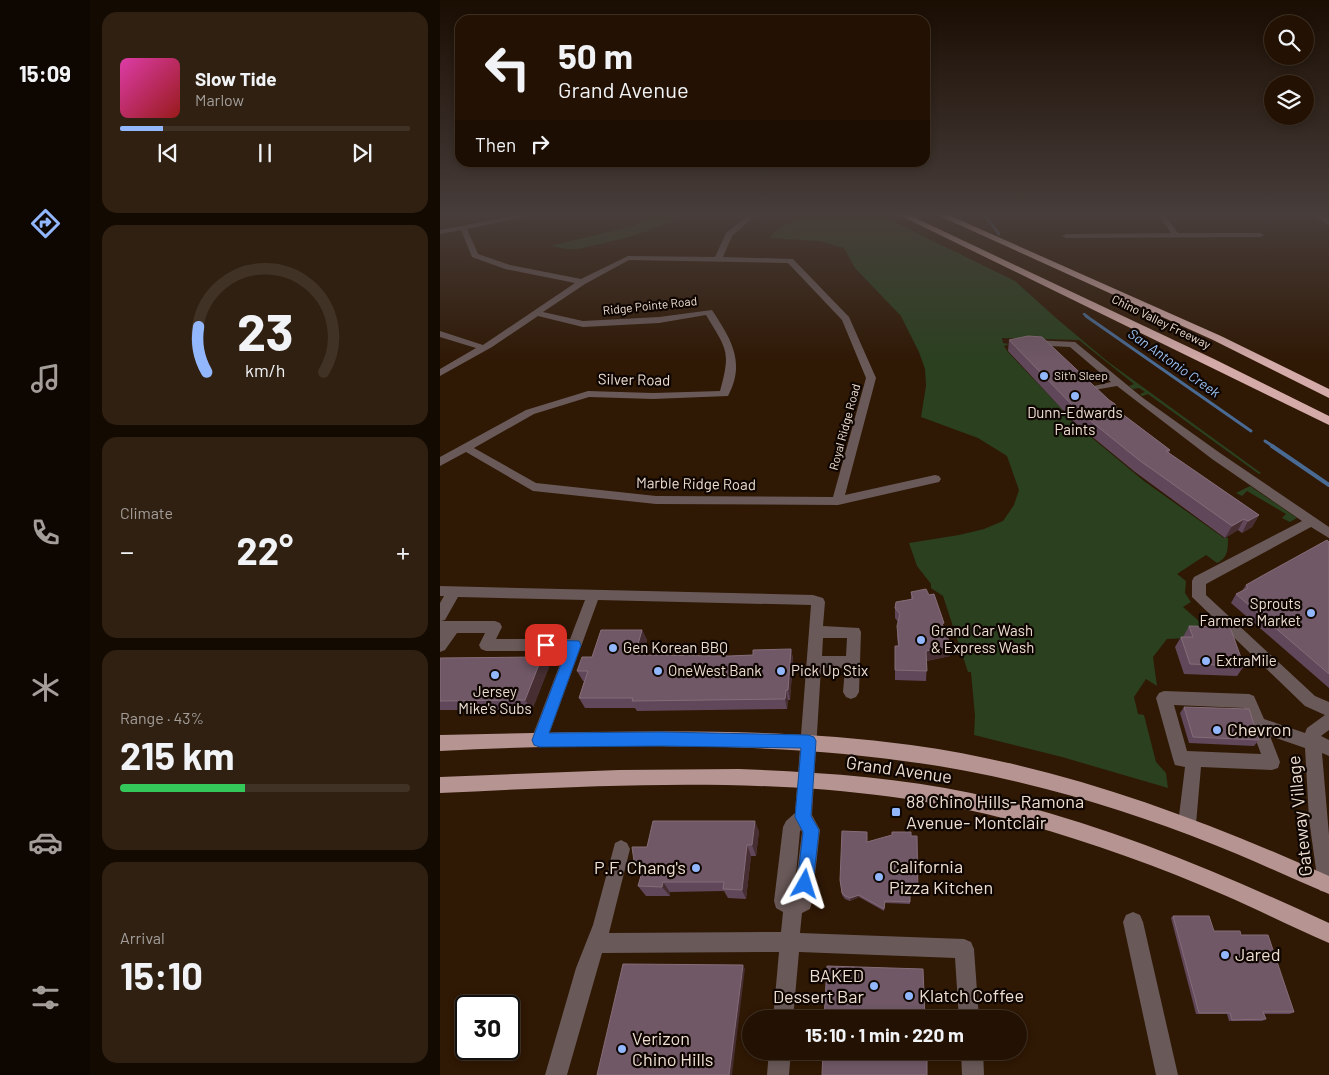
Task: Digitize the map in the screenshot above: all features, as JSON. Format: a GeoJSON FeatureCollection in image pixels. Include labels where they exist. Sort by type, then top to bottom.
{"type":"FeatureCollection","features":[{"type":"Feature","properties":{"kind":"highway","name":"Chino Valley Freeway"},"geometry":{"type":"LineString","coordinates":[[1005,263],[1210,361],[1329,421]]}},
{"type":"Feature","properties":{"kind":"highway","name":"Chino Valley Freeway"},"geometry":{"type":"LineString","coordinates":[[1050,263],[1217,338],[1329,394]]}},
{"type":"Feature","properties":{"kind":"main road","name":"Grand Avenue"},"geometry":{"type":"LineString","coordinates":[[440,743],[688,739],[808,741],[915,753],[985,766],[1112,799],[1187,824],[1328,888]]}},
{"type":"Feature","properties":{"kind":"main road","name":"Grand Avenue"},"geometry":{"type":"LineString","coordinates":[[440,785],[664,778],[806,780],[918,792],[991,808],[1105,840],[1170,863],[1252,897],[1329,933]]}},
{"type":"Feature","properties":{"kind":"street"},"geometry":{"type":"LineString","coordinates":[[498,263],[508,267],[582,282]]}},
{"type":"Feature","properties":{"kind":"street","name":"Royal Ridge Road"},"geometry":{"type":"LineString","coordinates":[[440,373],[484,348],[582,282],[618,263]]}},
{"type":"Feature","properties":{"kind":"street","name":"Royal Ridge Road"},"geometry":{"type":"LineString","coordinates":[[792,263],[846,320],[871,378],[838,501]]}},
{"type":"Feature","properties":{"kind":"street","name":"Ridge Pointe Road"},"geometry":{"type":"LineString","coordinates":[[536,313],[583,324],[660,320],[709,312],[729,345],[732,364],[724,394]]}},
{"type":"Feature","properties":{"kind":"street"},"geometry":{"type":"LineString","coordinates":[[440,334],[484,348]]}},
{"type":"Feature","properties":{"kind":"street"},"geometry":{"type":"LineString","coordinates":[[1026,343],[1072,344],[1118,383],[1216,456],[1329,533]]}},
{"type":"Feature","properties":{"kind":"street"},"geometry":{"type":"LineString","coordinates":[[1098,388],[1118,383]]}},
{"type":"Feature","properties":{"kind":"street","name":"Silver Road"},"geometry":{"type":"LineString","coordinates":[[440,462],[530,412],[588,394],[653,396],[724,394]]}},
{"type":"Feature","properties":{"kind":"street","name":"Marble Ridge Road"},"geometry":{"type":"LineString","coordinates":[[466,448],[533,487],[656,500],[838,501],[935,479]]}},
{"type":"Feature","properties":{"kind":"street"},"geometry":{"type":"LineString","coordinates":[[1312,521],[1199,581],[1199,597],[1310,701],[1329,710]]}},
{"type":"Feature","properties":{"kind":"street"},"geometry":{"type":"LineString","coordinates":[[440,616],[447,591],[813,600],[818,602],[803,817],[811,830],[803,902],[793,907],[784,1010]]}},
{"type":"Feature","properties":{"kind":"street"},"geometry":{"type":"LineString","coordinates":[[540,740],[594,594]]}},
{"type":"Feature","properties":{"kind":"street"},"geometry":{"type":"LineString","coordinates":[[440,646],[446,627],[495,627],[486,645],[574,645]]}},
{"type":"Feature","properties":{"kind":"street"},"geometry":{"type":"LineString","coordinates":[[816,632],[854,632],[851,692]]}},
{"type":"Feature","properties":{"kind":"street"},"geometry":{"type":"LineString","coordinates":[[814,662],[852,662]]}},
{"type":"Feature","properties":{"kind":"street"},"geometry":{"type":"LineString","coordinates":[[1164,698],[1249,701],[1257,724],[1272,762],[1181,759],[1164,698]]}},
{"type":"Feature","properties":{"kind":"street","name":"Gateway Village"},"geometry":{"type":"LineString","coordinates":[[1328,888],[1318,819],[1321,745],[1313,733],[1329,723]]}},
{"type":"Feature","properties":{"kind":"street"},"geometry":{"type":"LineString","coordinates":[[1257,724],[1321,745]]}},
{"type":"Feature","properties":{"kind":"street"},"geometry":{"type":"LineString","coordinates":[[1187,824],[1194,760]]}},
{"type":"Feature","properties":{"kind":"street"},"geometry":{"type":"LineString","coordinates":[[556,1075],[586,968],[596,943],[621,849]]}},
{"type":"Feature","properties":{"kind":"street"},"geometry":{"type":"LineString","coordinates":[[1133,922],[1167,1075]]}},
{"type":"Feature","properties":{"kind":"street"},"geometry":{"type":"LineString","coordinates":[[596,943],[790,942],[964,949],[968,1010]]}},
{"type":"Feature","properties":{"kind":"street"},"geometry":{"type":"LineString","coordinates":[[778,1075],[779,1060]]}},
{"type":"Feature","properties":{"kind":"street"},"geometry":{"type":"LineString","coordinates":[[972,1060],[973,1075]]}},
{"type":"Feature","properties":{"kind":"green space"},"geometry":{"type":"Polygon","coordinates":[[[852,263],[979,263],[1015,281],[1107,361],[1261,473],[1259,474],[1148,394],[1142,396],[1140,394],[1145,392],[1139,388],[1133,389],[1129,386],[1134,384],[1079,340],[1002,338],[1003,343],[1009,344],[1004,346],[1008,352],[1063,410],[1061,411],[1063,413],[1082,407],[1081,415],[1070,419],[1067,417],[1144,481],[1224,538],[1228,538],[1227,553],[1221,561],[1217,563],[1206,555],[1177,574],[1186,581],[1185,593],[1191,602],[1183,607],[1217,637],[1167,639],[1153,657],[1157,686],[1146,679],[1134,697],[1138,714],[1144,715],[1156,762],[1166,773],[1168,788],[1062,757],[974,735],[975,716],[971,672],[968,672],[943,596],[931,588],[931,584],[917,566],[909,543],[959,535],[984,529],[1003,521],[1014,505],[1019,490],[1007,456],[978,438],[921,417],[926,386],[925,369],[919,352],[901,316],[852,263]]]}},
{"type":"Feature","properties":{"kind":"green space"},"geometry":{"type":"Polygon","coordinates":[[[1250,486],[1297,518],[1290,522],[1282,518],[1286,514],[1247,491],[1242,496],[1236,493],[1250,486]]]}},
{"type":"Feature","properties":{"kind":"building"},"geometry":{"type":"Polygon","coordinates":[[[1028,336],[1042,337],[1115,404],[1117,410],[1170,450],[1166,451],[1259,515],[1248,521],[1244,519],[1232,526],[1139,460],[1076,409],[1009,340],[1028,336]]]}},
{"type":"Feature","properties":{"kind":"building"},"geometry":{"type":"Polygon","coordinates":[[[1327,540],[1329,542],[1329,674],[1236,594],[1248,588],[1246,585],[1327,540]]]}},
{"type":"Feature","properties":{"kind":"building","name":"Grand Car Wash & Express Wash"},"geometry":{"type":"Polygon","coordinates":[[[926,589],[929,595],[934,594],[944,623],[942,624],[951,646],[926,651],[927,671],[895,670],[895,646],[899,646],[897,626],[900,614],[895,608],[896,602],[913,599],[911,592],[926,589]]]}},
{"type":"Feature","properties":{"kind":"building"},"geometry":{"type":"Polygon","coordinates":[[[1189,626],[1230,627],[1244,666],[1190,664],[1181,637],[1193,637],[1189,626]]]}},
{"type":"Feature","properties":{"kind":"building"},"geometry":{"type":"Polygon","coordinates":[[[601,630],[642,630],[635,655],[729,656],[753,655],[753,650],[791,649],[788,690],[786,690],[785,699],[632,701],[633,698],[579,698],[588,671],[577,671],[582,657],[592,657],[601,630]]]}},
{"type":"Feature","properties":{"kind":"building"},"geometry":{"type":"Polygon","coordinates":[[[542,657],[525,700],[440,701],[440,658],[542,657]]]}},
{"type":"Feature","properties":{"kind":"building","name":"Chevron"},"geometry":{"type":"Polygon","coordinates":[[[1184,707],[1249,709],[1259,740],[1193,737],[1184,707]]]}},
{"type":"Feature","properties":{"kind":"building","name":"P.F. Chang's"},"geometry":{"type":"Polygon","coordinates":[[[653,821],[755,821],[752,845],[747,845],[742,890],[723,889],[724,882],[663,882],[662,887],[638,886],[642,872],[636,872],[637,861],[634,861],[632,847],[647,847],[653,821]]]}},
{"type":"Feature","properties":{"kind":"building","name":"California Pizza Kitchen"},"geometry":{"type":"Polygon","coordinates":[[[842,831],[867,832],[867,842],[892,835],[892,832],[911,832],[911,836],[917,836],[918,893],[910,894],[910,902],[885,901],[884,909],[859,895],[850,898],[842,893],[840,880],[842,831]]]}},
{"type":"Feature","properties":{"kind":"building","name":"Jared"},"geometry":{"type":"Polygon","coordinates":[[[1173,916],[1209,916],[1214,931],[1240,931],[1241,935],[1268,935],[1294,1012],[1263,1012],[1266,1019],[1232,1020],[1230,1013],[1199,1013],[1173,916]]]}},
{"type":"Feature","properties":{"kind":"building"},"geometry":{"type":"Polygon","coordinates":[[[623,964],[743,965],[729,1075],[597,1075],[623,964]]]}},
{"type":"Feature","properties":{"kind":"building"},"geometry":{"type":"Polygon","coordinates":[[[827,966],[923,969],[925,1010],[825,1010],[827,966]]]}},
{"type":"Feature","properties":{"kind":"building"},"geometry":{"type":"Polygon","coordinates":[[[823,1060],[927,1060],[927,1075],[822,1075],[823,1060]]]}},
{"type":"Feature","properties":{"kind":"waterway","name":"San Antonio Creek"},"geometry":{"type":"LineString","coordinates":[[1084,314],[1088,317]]}},
{"type":"Feature","properties":{"kind":"waterway","name":"San Antonio Creek"},"geometry":{"type":"LineString","coordinates":[[1086,316],[1251,431]]}},
{"type":"Feature","properties":{"kind":"waterway","name":"San Antonio Creek"},"geometry":{"type":"LineString","coordinates":[[1265,441],[1274,447]]}},
{"type":"Feature","properties":{"kind":"waterway","name":"San Antonio Creek"},"geometry":{"type":"LineString","coordinates":[[1272,446],[1329,485]]}},
{"type":"Feature","properties":{"kind":"place","name":"Sit'n Sleep"},"geometry":{"type":"Point","coordinates":[1044,376]}},
{"type":"Feature","properties":{"kind":"place","name":"Dunn-Edwards Paints"},"geometry":{"type":"Point","coordinates":[1075,396]}},
{"type":"Feature","properties":{"kind":"place","name":"Sprouts Farmers Market"},"geometry":{"type":"Point","coordinates":[1311,613]}},
{"type":"Feature","properties":{"kind":"place","name":"Grand Car Wash & Express Wash"},"geometry":{"type":"Point","coordinates":[921,640]}},
{"type":"Feature","properties":{"kind":"place","name":"Gen Korean BBQ"},"geometry":{"type":"Point","coordinates":[613,648]}},
{"type":"Feature","properties":{"kind":"place","name":"ExtraMile"},"geometry":{"type":"Point","coordinates":[1206,661]}},
{"type":"Feature","properties":{"kind":"place","name":"OneWest Bank"},"geometry":{"type":"Point","coordinates":[658,671]}},
{"type":"Feature","properties":{"kind":"place","name":"Pick Up Stix"},"geometry":{"type":"Point","coordinates":[781,671]}},
{"type":"Feature","properties":{"kind":"place","name":"Jersey Mike's Subs"},"geometry":{"type":"Point","coordinates":[495,675]}},
{"type":"Feature","properties":{"kind":"place","name":"Chevron"},"geometry":{"type":"Point","coordinates":[1217,730]}},
{"type":"Feature","properties":{"kind":"place","name":"88 Chino Hills- Ramona Avenue- Montclair"},"geometry":{"type":"Point","coordinates":[896,812]}},
{"type":"Feature","properties":{"kind":"place","name":"P.F. Chang's"},"geometry":{"type":"Point","coordinates":[696,868]}},
{"type":"Feature","properties":{"kind":"place","name":"California Pizza Kitchen"},"geometry":{"type":"Point","coordinates":[879,877]}},
{"type":"Feature","properties":{"kind":"place","name":"Jared"},"geometry":{"type":"Point","coordinates":[1225,955]}},
{"type":"Feature","properties":{"kind":"place","name":"BAKED Dessert Bar"},"geometry":{"type":"Point","coordinates":[874,986]}},
{"type":"Feature","properties":{"kind":"place","name":"Klatch Coffee"},"geometry":{"type":"Point","coordinates":[909,996]}},
{"type":"Feature","properties":{"kind":"place","name":"Verizon Chino Hills"},"geometry":{"type":"Point","coordinates":[622,1049]}},
{"type":"Feature","properties":{"kind":"route"},"geometry":{"type":"LineString","coordinates":[[546,645],[574,645],[540,740],[808,741],[803,817],[811,830],[805,884]]}}]}
